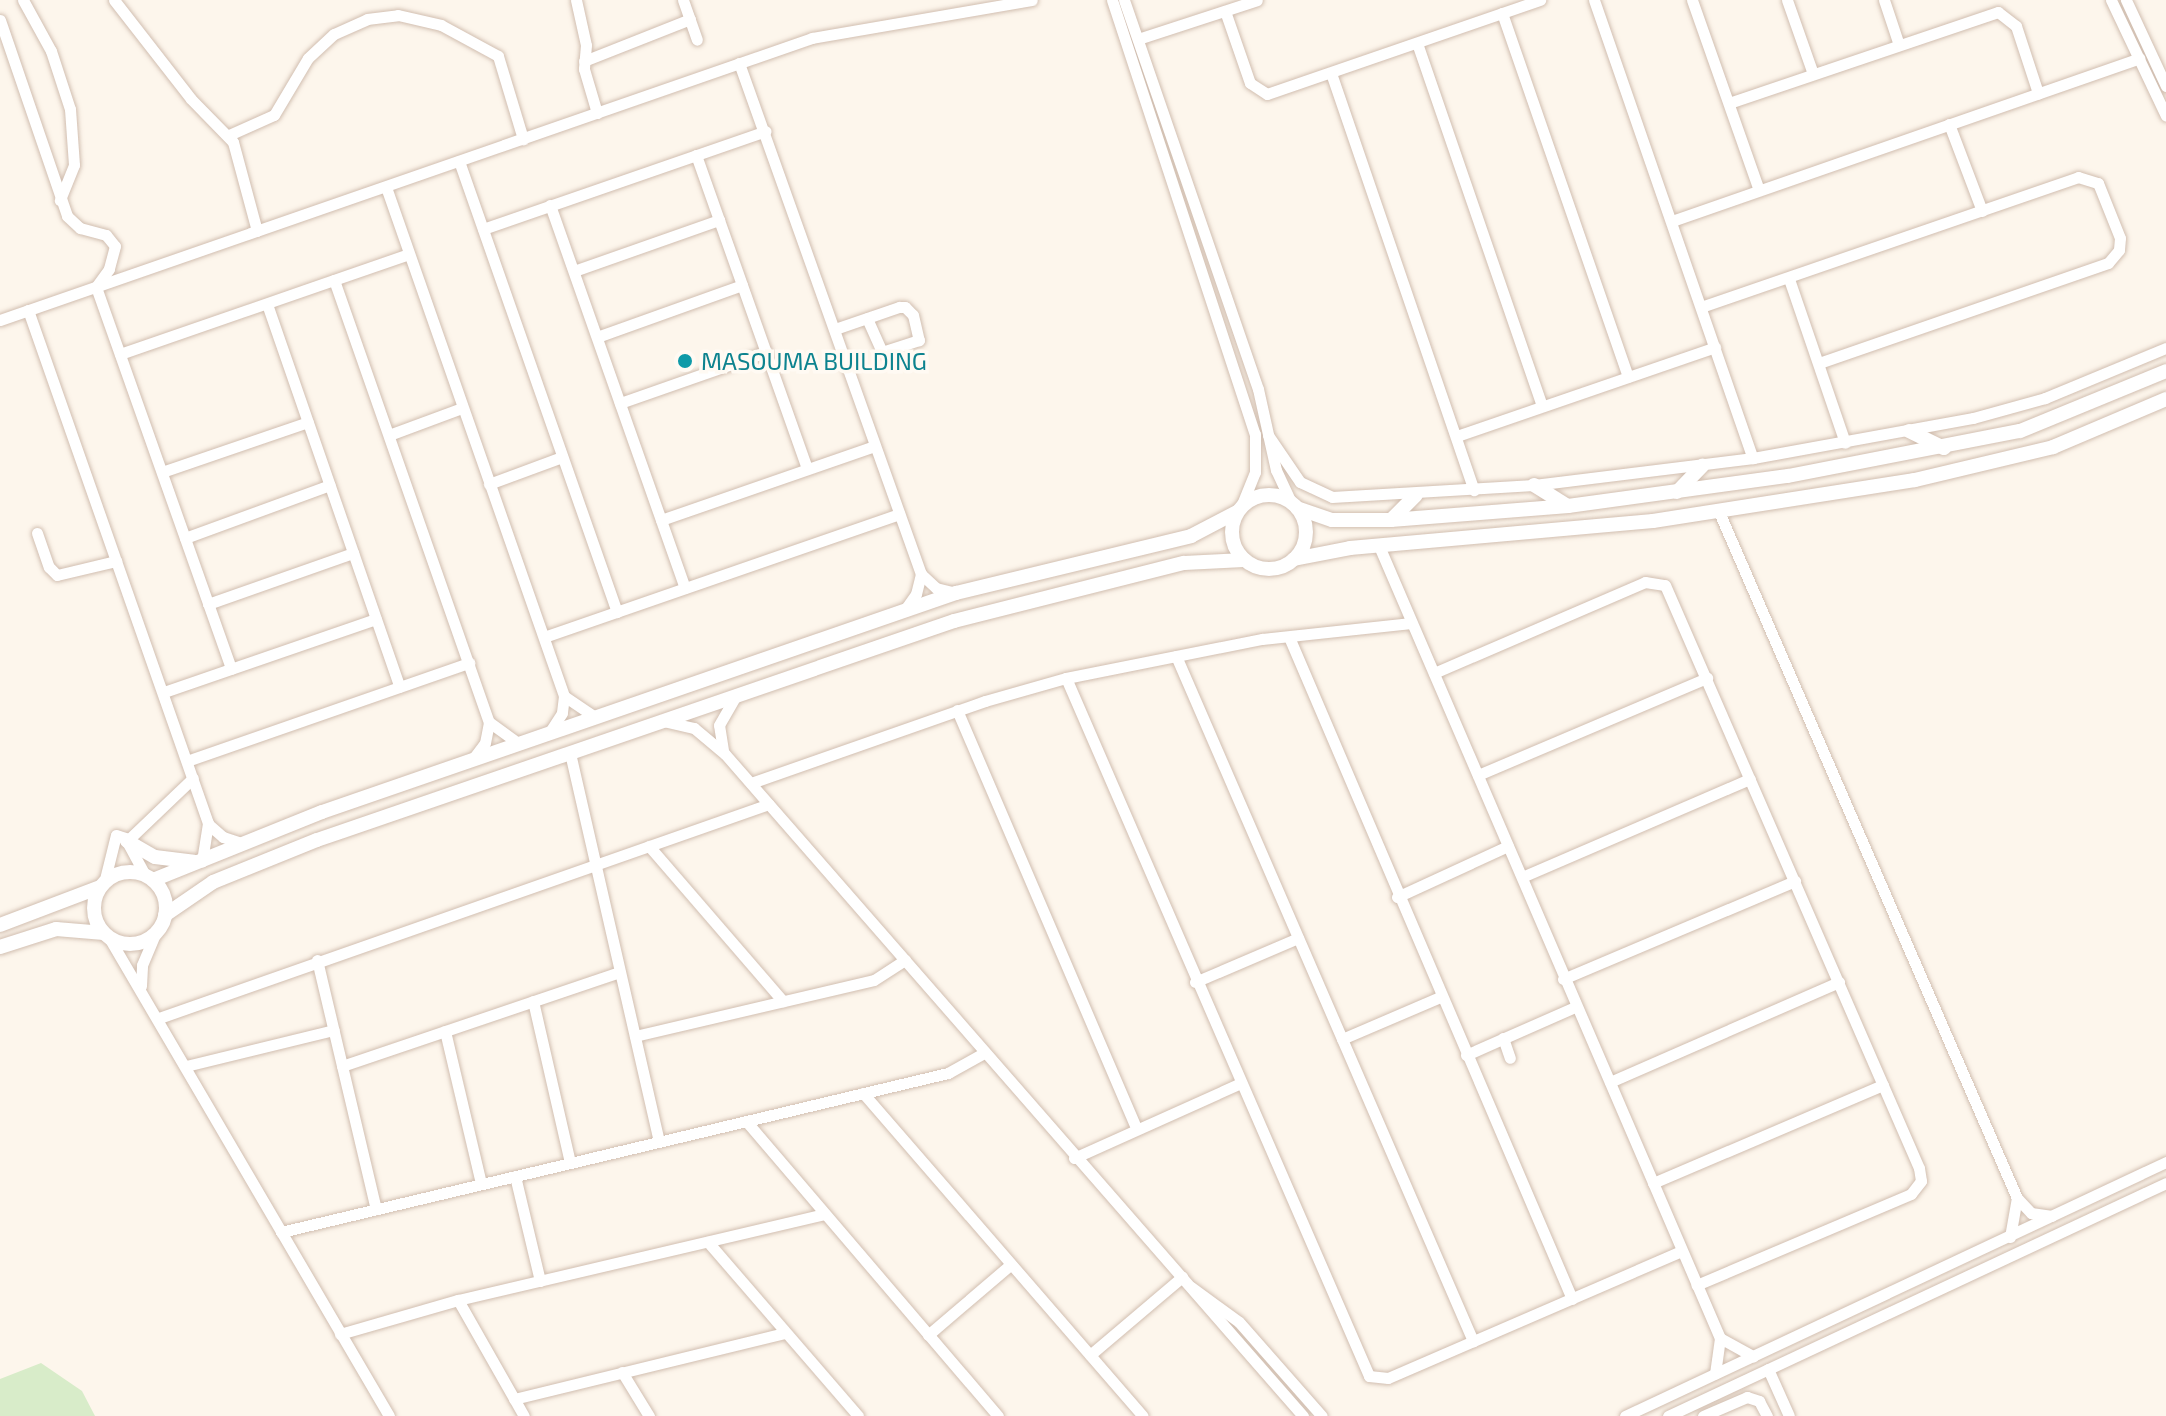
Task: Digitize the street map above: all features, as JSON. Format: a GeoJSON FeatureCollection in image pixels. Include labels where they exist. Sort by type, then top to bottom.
{"type":"FeatureCollection","features":[{"type":"Feature","properties":{"kind":"street"},"geometry":{"type":"LineString","coordinates":[[23,0],[51,51],[70,109],[74,165],[60,200]]}},
{"type":"Feature","properties":{"kind":"street"},"geometry":{"type":"LineString","coordinates":[[114,0],[191,99],[229,135],[242,162],[257,231]]}},
{"type":"Feature","properties":{"kind":"street"},"geometry":{"type":"LineString","coordinates":[[576,0],[586,45],[584,61],[597,113]]}},
{"type":"Feature","properties":{"kind":"street"},"geometry":{"type":"LineString","coordinates":[[683,0],[697,40]]}},
{"type":"Feature","properties":{"kind":"street"},"geometry":{"type":"LineString","coordinates":[[0,320],[822,35],[1032,0]]}},
{"type":"Feature","properties":{"kind":"street"},"geometry":{"type":"LineString","coordinates":[[1112,0],[1253,425],[1256,463],[1232,538],[1244,560]]}},
{"type":"Feature","properties":{"kind":"street"},"geometry":{"type":"LineString","coordinates":[[1124,0],[1258,389],[1276,470],[1294,505],[1305,540],[1294,559]]}},
{"type":"Feature","properties":{"kind":"street"},"geometry":{"type":"LineString","coordinates":[[1138,39],[1257,0]]}},
{"type":"Feature","properties":{"kind":"street"},"geometry":{"type":"LineString","coordinates":[[1225,11],[1257,91],[1272,94],[1540,0]]}},
{"type":"Feature","properties":{"kind":"street"},"geometry":{"type":"LineString","coordinates":[[1594,0],[1753,458]]}},
{"type":"Feature","properties":{"kind":"street"},"geometry":{"type":"LineString","coordinates":[[1692,0],[1759,190]]}},
{"type":"Feature","properties":{"kind":"street"},"geometry":{"type":"LineString","coordinates":[[1787,0],[1813,74]]}},
{"type":"Feature","properties":{"kind":"street"},"geometry":{"type":"LineString","coordinates":[[1884,0],[1899,45]]}},
{"type":"Feature","properties":{"kind":"street"},"geometry":{"type":"LineString","coordinates":[[2111,0],[2166,116]]}},
{"type":"Feature","properties":{"kind":"street"},"geometry":{"type":"LineString","coordinates":[[2126,0],[2166,86]]}},
{"type":"Feature","properties":{"kind":"street"},"geometry":{"type":"LineString","coordinates":[[1502,13],[1628,377]]}},
{"type":"Feature","properties":{"kind":"street"},"geometry":{"type":"LineString","coordinates":[[1729,103],[2004,13],[2016,26],[2038,93]]}},
{"type":"Feature","properties":{"kind":"street"},"geometry":{"type":"LineString","coordinates":[[229,135],[274,115],[308,58],[334,34],[367,19],[398,15],[441,25],[498,56],[523,139]]}},
{"type":"Feature","properties":{"kind":"street"},"geometry":{"type":"LineString","coordinates":[[584,61],[690,19]]}},
{"type":"Feature","properties":{"kind":"street"},"geometry":{"type":"LineString","coordinates":[[0,20],[60,200],[72,223],[106,235],[115,246],[109,269],[96,287]]}},
{"type":"Feature","properties":{"kind":"street"},"geometry":{"type":"LineString","coordinates":[[1417,43],[1542,406]]}},
{"type":"Feature","properties":{"kind":"street"},"geometry":{"type":"LineString","coordinates":[[1672,221],[2139,58]]}},
{"type":"Feature","properties":{"kind":"street"},"geometry":{"type":"LineString","coordinates":[[739,63],[766,131],[921,574],[936,588],[956,593]]}},
{"type":"Feature","properties":{"kind":"street"},"geometry":{"type":"LineString","coordinates":[[1331,73],[1474,490]]}},
{"type":"Feature","properties":{"kind":"street"},"geometry":{"type":"LineString","coordinates":[[1949,124],[1982,211]]}},
{"type":"Feature","properties":{"kind":"street"},"geometry":{"type":"LineString","coordinates":[[483,229],[766,131]]}},
{"type":"Feature","properties":{"kind":"street"},"geometry":{"type":"LineString","coordinates":[[696,155],[807,469]]}},
{"type":"Feature","properties":{"kind":"street"},"geometry":{"type":"LineString","coordinates":[[459,161],[617,612]]}},
{"type":"Feature","properties":{"kind":"street"},"geometry":{"type":"LineString","coordinates":[[1701,307],[2091,177],[2101,187],[2119,250],[2108,263],[1820,363]]}},
{"type":"Feature","properties":{"kind":"street"},"geometry":{"type":"LineString","coordinates":[[386,187],[564,696],[562,713],[549,733]]}},
{"type":"Feature","properties":{"kind":"street"},"geometry":{"type":"LineString","coordinates":[[550,205],[685,588]]}},
{"type":"Feature","properties":{"kind":"street"},"geometry":{"type":"LineString","coordinates":[[574,271],[719,220]]}},
{"type":"Feature","properties":{"kind":"street"},"geometry":{"type":"LineString","coordinates":[[120,354],[408,254]]}},
{"type":"Feature","properties":{"kind":"street"},"geometry":{"type":"LineString","coordinates":[[1789,279],[1845,443]]}},
{"type":"Feature","properties":{"kind":"street"},"geometry":{"type":"LineString","coordinates":[[334,280],[489,722],[485,743],[471,760]]}},
{"type":"Feature","properties":{"kind":"street"},"geometry":{"type":"LineString","coordinates":[[597,337],[742,285]]}},
{"type":"Feature","properties":{"kind":"street"},"geometry":{"type":"LineString","coordinates":[[96,287],[231,669]]}},
{"type":"Feature","properties":{"kind":"street"},"geometry":{"type":"LineString","coordinates":[[267,304],[400,687]]}},
{"type":"Feature","properties":{"kind":"street"},"geometry":{"type":"LineString","coordinates":[[835,329],[867,318],[908,308],[919,340],[882,352],[867,318]]}},
{"type":"Feature","properties":{"kind":"street"},"geometry":{"type":"LineString","coordinates":[[28,310],[208,823],[202,862]]}},
{"type":"Feature","properties":{"kind":"street"},"geometry":{"type":"LineString","coordinates":[[1457,436],[1715,347]]}},
{"type":"Feature","properties":{"kind":"street"},"geometry":{"type":"LineString","coordinates":[[1268,435],[1294,476],[1323,495],[1416,495],[1534,485],[1753,458],[1909,431],[2025,405],[2166,348]]}},
{"type":"Feature","properties":{"kind":"street"},"geometry":{"type":"LineString","coordinates":[[620,403],[766,352]]}},
{"type":"Feature","properties":{"kind":"street"},"geometry":{"type":"LineString","coordinates":[[0,925],[102,885],[120,873],[149,878],[202,862],[242,843],[518,743],[956,593],[1191,536],[1265,495],[1332,520],[1391,520],[1568,506],[1677,492],[1944,448],[2040,425],[2166,371]]}},
{"type":"Feature","properties":{"kind":"street"},"geometry":{"type":"LineString","coordinates":[[141,987],[142,965],[165,915],[200,889],[256,864],[662,721],[1008,605],[1184,563],[1244,560],[1264,569],[1294,559],[1379,546],[1516,536],[1719,512],[2004,462],[2077,439],[2166,399]]}},
{"type":"Feature","properties":{"kind":"street"},"geometry":{"type":"LineString","coordinates":[[389,435],[462,408]]}},
{"type":"Feature","properties":{"kind":"street"},"geometry":{"type":"LineString","coordinates":[[162,472],[308,422]]}},
{"type":"Feature","properties":{"kind":"street"},"geometry":{"type":"LineString","coordinates":[[1909,431],[1944,448]]}},
{"type":"Feature","properties":{"kind":"street"},"geometry":{"type":"LineString","coordinates":[[661,520],[875,446]]}},
{"type":"Feature","properties":{"kind":"street"},"geometry":{"type":"LineString","coordinates":[[489,484],[562,457]]}},
{"type":"Feature","properties":{"kind":"street"},"geometry":{"type":"LineString","coordinates":[[1677,492],[1703,465]]}},
{"type":"Feature","properties":{"kind":"street"},"geometry":{"type":"LineString","coordinates":[[185,538],[330,485]]}},
{"type":"Feature","properties":{"kind":"street"},"geometry":{"type":"LineString","coordinates":[[1534,485],[1568,506]]}},
{"type":"Feature","properties":{"kind":"street"},"geometry":{"type":"LineString","coordinates":[[1391,520],[1416,495]]}},
{"type":"Feature","properties":{"kind":"street"},"geometry":{"type":"LineString","coordinates":[[1719,512],[2017,1198],[2031,1213],[2052,1216]]}},
{"type":"Feature","properties":{"kind":"street"},"geometry":{"type":"LineString","coordinates":[[544,637],[899,514]]}},
{"type":"Feature","properties":{"kind":"street"},"geometry":{"type":"LineString","coordinates":[[37,533],[49,567],[57,575],[116,561]]}},
{"type":"Feature","properties":{"kind":"street"},"geometry":{"type":"LineString","coordinates":[[1379,546],[1720,1338],[1715,1374]]}},
{"type":"Feature","properties":{"kind":"street"},"geometry":{"type":"LineString","coordinates":[[208,604],[353,553]]}},
{"type":"Feature","properties":{"kind":"street"},"geometry":{"type":"LineString","coordinates":[[904,611],[916,594],[921,574]]}},
{"type":"Feature","properties":{"kind":"street"},"geometry":{"type":"LineString","coordinates":[[1434,673],[1652,580],[1668,589],[1919,1168],[1918,1189],[1697,1285]]}},
{"type":"Feature","properties":{"kind":"street"},"geometry":{"type":"LineString","coordinates":[[164,692],[376,619]]}},
{"type":"Feature","properties":{"kind":"street"},"geometry":{"type":"LineString","coordinates":[[751,783],[957,710],[1066,678],[1289,637],[1411,623]]}},
{"type":"Feature","properties":{"kind":"street"},"geometry":{"type":"LineString","coordinates":[[1289,637],[1397,897],[1572,1299]]}},
{"type":"Feature","properties":{"kind":"street"},"geometry":{"type":"LineString","coordinates":[[1176,656],[1473,1341]]}},
{"type":"Feature","properties":{"kind":"street"},"geometry":{"type":"LineString","coordinates":[[187,761],[469,663]]}},
{"type":"Feature","properties":{"kind":"street"},"geometry":{"type":"LineString","coordinates":[[1066,678],[1239,1084],[1369,1376],[1384,1379],[1682,1251]]}},
{"type":"Feature","properties":{"kind":"street"},"geometry":{"type":"LineString","coordinates":[[1478,775],[1707,678]]}},
{"type":"Feature","properties":{"kind":"street"},"geometry":{"type":"LineString","coordinates":[[564,696],[595,717]]}},
{"type":"Feature","properties":{"kind":"street"},"geometry":{"type":"LineString","coordinates":[[725,754],[719,725],[735,697]]}},
{"type":"Feature","properties":{"kind":"street"},"geometry":{"type":"LineString","coordinates":[[957,710],[1136,1127]]}},
{"type":"Feature","properties":{"kind":"street"},"geometry":{"type":"LineString","coordinates":[[662,721],[694,728],[725,754],[1074,1158],[1303,1416]]}},
{"type":"Feature","properties":{"kind":"street"},"geometry":{"type":"LineString","coordinates":[[489,722],[518,743]]}},
{"type":"Feature","properties":{"kind":"street"},"geometry":{"type":"LineString","coordinates":[[570,753],[659,1141]]}},
{"type":"Feature","properties":{"kind":"street"},"geometry":{"type":"LineString","coordinates":[[127,841],[193,778]]}},
{"type":"Feature","properties":{"kind":"street"},"geometry":{"type":"LineString","coordinates":[[1522,877],[1750,779]]}},
{"type":"Feature","properties":{"kind":"street"},"geometry":{"type":"LineString","coordinates":[[159,1018],[317,960],[769,804]]}},
{"type":"Feature","properties":{"kind":"street"},"geometry":{"type":"LineString","coordinates":[[208,823],[223,837],[242,843]]}},
{"type":"Feature","properties":{"kind":"street"},"geometry":{"type":"LineString","coordinates":[[202,862],[170,861],[119,835],[111,840],[94,911],[389,1416]]}},
{"type":"Feature","properties":{"kind":"street"},"geometry":{"type":"LineString","coordinates":[[127,841],[164,896],[165,915]]}},
{"type":"Feature","properties":{"kind":"street"},"geometry":{"type":"LineString","coordinates":[[649,846],[783,1001]]}},
{"type":"Feature","properties":{"kind":"street"},"geometry":{"type":"LineString","coordinates":[[1397,897],[1508,846]]}},
{"type":"Feature","properties":{"kind":"street"},"geometry":{"type":"LineString","coordinates":[[1563,979],[1795,881]]}},
{"type":"Feature","properties":{"kind":"street"},"geometry":{"type":"LineString","coordinates":[[0,947],[56,929],[106,934],[132,944],[155,934]]}},
{"type":"Feature","properties":{"kind":"street"},"geometry":{"type":"LineString","coordinates":[[1195,982],[1298,938]]}},
{"type":"Feature","properties":{"kind":"street"},"geometry":{"type":"LineString","coordinates":[[317,960],[376,1209]]}},
{"type":"Feature","properties":{"kind":"street"},"geometry":{"type":"LineString","coordinates":[[635,1036],[874,980],[905,960]]}},
{"type":"Feature","properties":{"kind":"street"},"geometry":{"type":"LineString","coordinates":[[342,1066],[620,972]]}},
{"type":"Feature","properties":{"kind":"street"},"geometry":{"type":"LineString","coordinates":[[1610,1082],[1839,982]]}},
{"type":"Feature","properties":{"kind":"street"},"geometry":{"type":"LineString","coordinates":[[1342,1039],[1440,997]]}},
{"type":"Feature","properties":{"kind":"street"},"geometry":{"type":"LineString","coordinates":[[533,1001],[570,1163]]}},
{"type":"Feature","properties":{"kind":"street"},"geometry":{"type":"LineString","coordinates":[[1466,1055],[1575,1007]]}},
{"type":"Feature","properties":{"kind":"street"},"geometry":{"type":"LineString","coordinates":[[186,1066],[334,1030]]}},
{"type":"Feature","properties":{"kind":"street"},"geometry":{"type":"LineString","coordinates":[[445,1031],[481,1183]]}},
{"type":"Feature","properties":{"kind":"street"},"geometry":{"type":"LineString","coordinates":[[1503,1038],[1510,1058]]}},
{"type":"Feature","properties":{"kind":"street"},"geometry":{"type":"LineString","coordinates":[[281,1232],[956,1070],[984,1053]]}},
{"type":"Feature","properties":{"kind":"street"},"geometry":{"type":"LineString","coordinates":[[1074,1158],[1136,1127],[1239,1084]]}},
{"type":"Feature","properties":{"kind":"street"},"geometry":{"type":"LineString","coordinates":[[1653,1183],[1883,1085]]}},
{"type":"Feature","properties":{"kind":"street"},"geometry":{"type":"LineString","coordinates":[[863,1093],[1143,1416]]}},
{"type":"Feature","properties":{"kind":"street"},"geometry":{"type":"LineString","coordinates":[[746,1121],[998,1416]]}},
{"type":"Feature","properties":{"kind":"street"},"geometry":{"type":"LineString","coordinates":[[1625,1416],[2166,1162]]}},
{"type":"Feature","properties":{"kind":"street"},"geometry":{"type":"LineString","coordinates":[[515,1176],[540,1281]]}},
{"type":"Feature","properties":{"kind":"street"},"geometry":{"type":"LineString","coordinates":[[1668,1416],[2166,1183]]}},
{"type":"Feature","properties":{"kind":"street"},"geometry":{"type":"LineString","coordinates":[[2010,1237],[2017,1198]]}},
{"type":"Feature","properties":{"kind":"street"},"geometry":{"type":"LineString","coordinates":[[340,1334],[458,1300],[824,1214]]}},
{"type":"Feature","properties":{"kind":"street"},"geometry":{"type":"LineString","coordinates":[[708,1242],[858,1416]]}},
{"type":"Feature","properties":{"kind":"street"},"geometry":{"type":"LineString","coordinates":[[928,1335],[1011,1264]]}},
{"type":"Feature","properties":{"kind":"street"},"geometry":{"type":"LineString","coordinates":[[1090,1355],[1182,1277]]}},
{"type":"Feature","properties":{"kind":"street"},"geometry":{"type":"LineString","coordinates":[[1191,1287],[1239,1322],[1322,1416]]}},
{"type":"Feature","properties":{"kind":"street"},"geometry":{"type":"LineString","coordinates":[[458,1300],[524,1416]]}},
{"type":"Feature","properties":{"kind":"street"},"geometry":{"type":"LineString","coordinates":[[514,1399],[785,1333]]}},
{"type":"Feature","properties":{"kind":"street"},"geometry":{"type":"LineString","coordinates":[[1720,1338],[1753,1356]]}},
{"type":"Feature","properties":{"kind":"street"},"geometry":{"type":"LineString","coordinates":[[1768,1369],[1789,1416]]}},
{"type":"Feature","properties":{"kind":"street"},"geometry":{"type":"LineString","coordinates":[[622,1372],[649,1416]]}},
{"type":"Feature","properties":{"kind":"street"},"geometry":{"type":"LineString","coordinates":[[1703,1416],[1747,1397],[1759,1401],[1767,1416]]}},
{"type":"Feature","properties":{"kind":"green space"},"geometry":{"type":"Polygon","coordinates":[[[41,1363],[82,1391],[95,1416],[0,1416],[0,1379],[41,1363]]]}},
{"type":"Feature","properties":{"kind":"place","name":"MASOUMA BUILDING"},"geometry":{"type":"Point","coordinates":[685,361]}}]}
